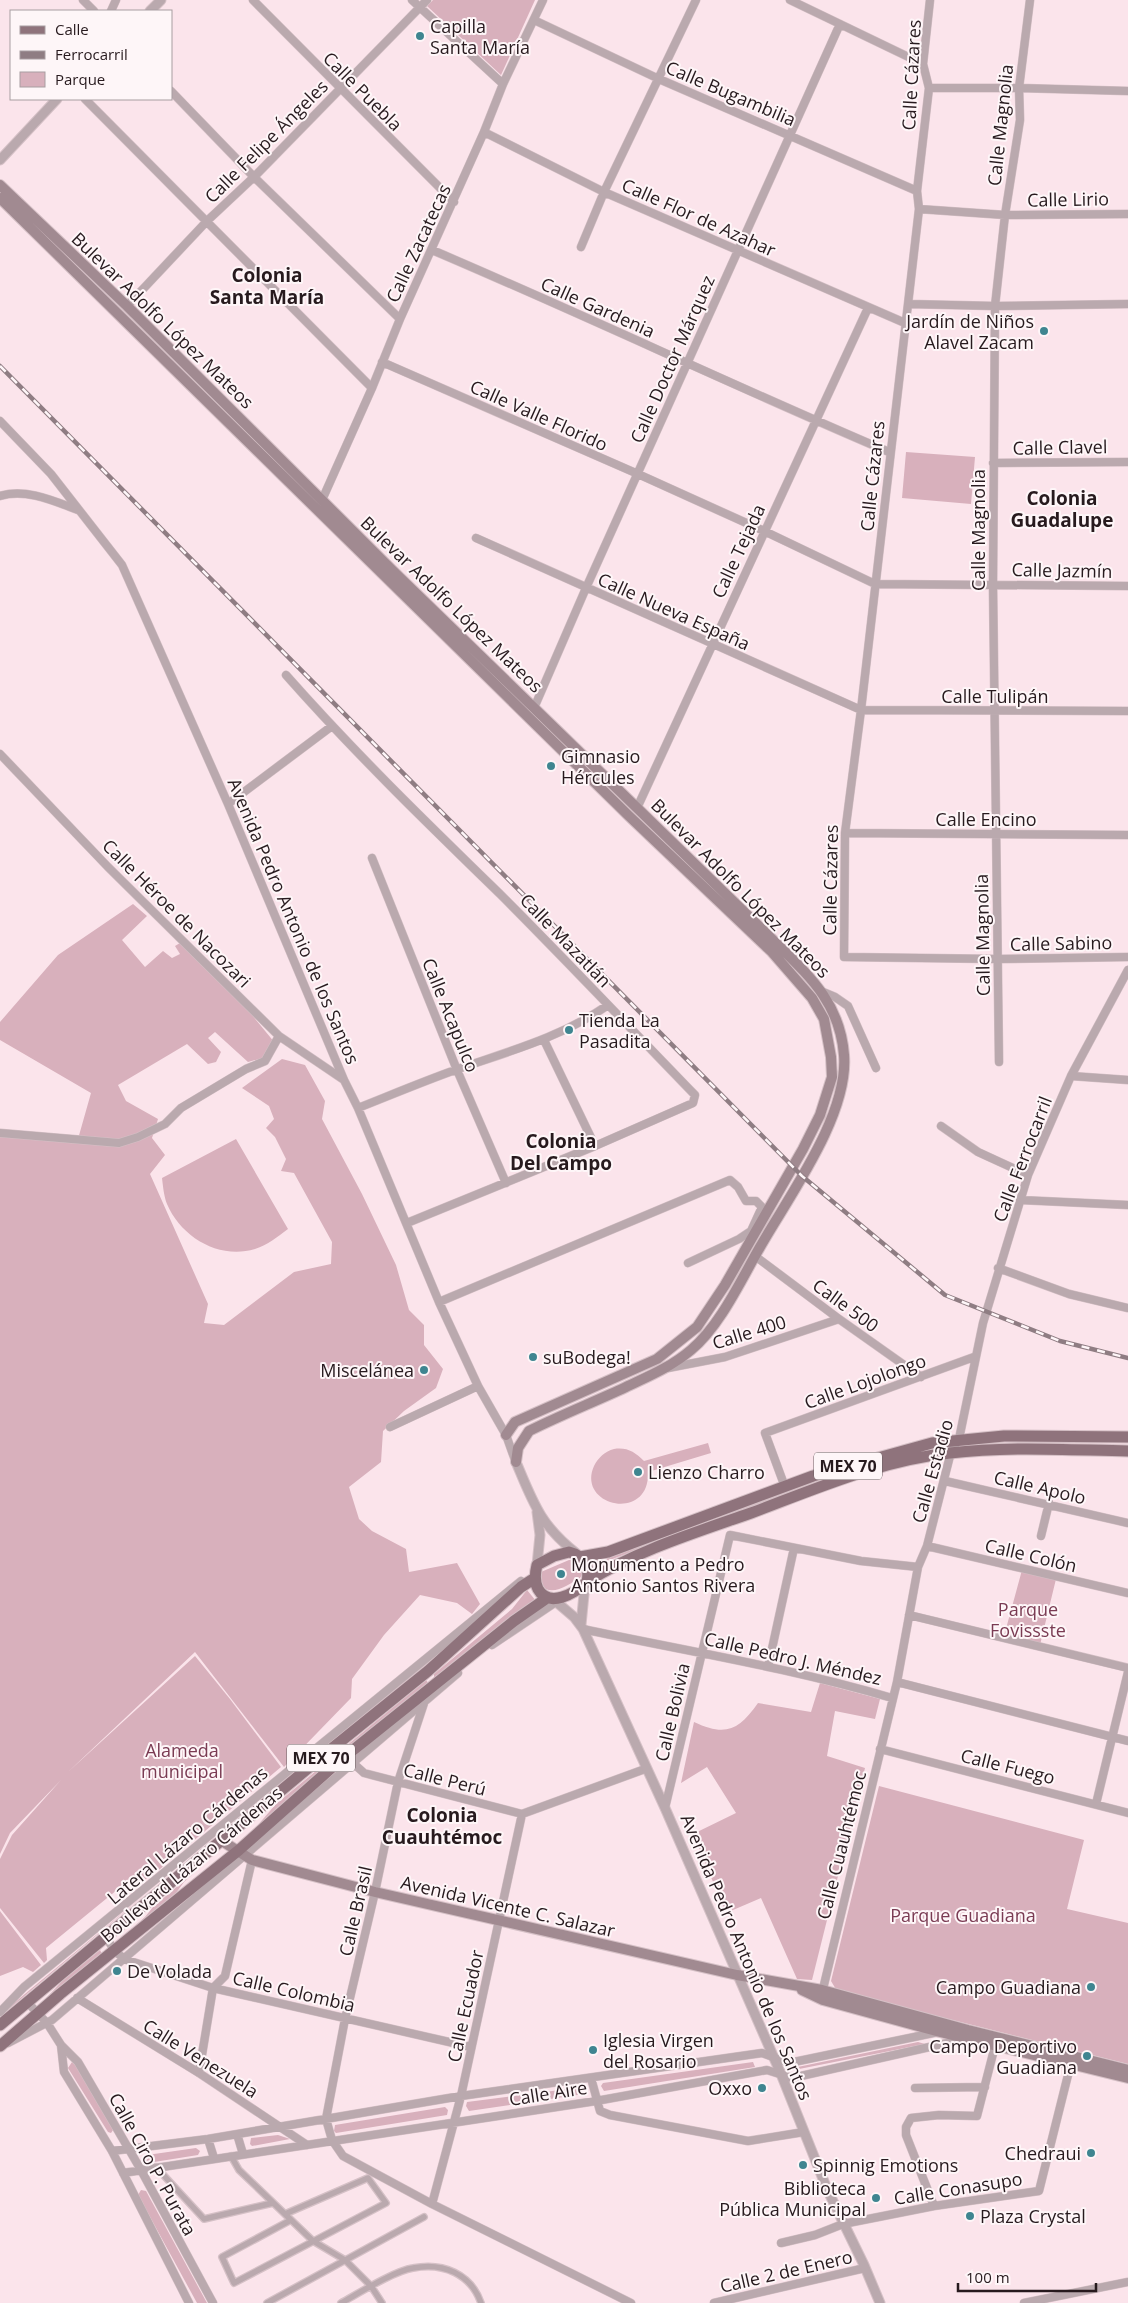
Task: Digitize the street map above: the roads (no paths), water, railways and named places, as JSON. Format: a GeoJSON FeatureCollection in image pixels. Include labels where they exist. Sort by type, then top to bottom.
{"type":"FeatureCollection","features":[{"type":"Feature","properties":{"kind":"main road","name":"Bulevar Adolfo López Mateos"},"geometry":{"type":"LineString","coordinates":[[0,185],[127,306],[629,816],[778,958],[812,998],[824,1019],[831,1057],[832,1078],[827,1098],[804,1149],[752,1233],[725,1285],[697,1326],[657,1359],[515,1422],[506,1435]]}},
{"type":"Feature","properties":{"kind":"main road","name":"Bulevar Adolfo López Mateos"},"geometry":{"type":"LineString","coordinates":[[0,198],[120,317],[317,500],[638,808],[773,940],[823,992],[831,1007],[840,1032],[844,1056],[843,1079],[837,1100],[818,1146],[755,1256],[708,1332],[692,1349],[667,1368],[529,1431],[518,1448],[516,1462]]}},
{"type":"Feature","properties":{"kind":"main road","name":"MEX 70"},"geometry":{"type":"LineString","coordinates":[[536,1571],[554,1556],[569,1552],[578,1555],[608,1552],[813,1476],[932,1443],[1004,1436],[1128,1438]]}},
{"type":"Feature","properties":{"kind":"main road","name":"MEX 70"},"geometry":{"type":"LineString","coordinates":[[552,1599],[569,1595],[612,1567],[724,1522],[892,1464],[951,1452],[1012,1450],[1128,1451]]}},
{"type":"Feature","properties":{"kind":"main road"},"geometry":{"type":"LineString","coordinates":[[578,1555],[584,1560],[588,1569],[586,1583]]}},
{"type":"Feature","properties":{"kind":"main road"},"geometry":{"type":"LineString","coordinates":[[536,1571],[538,1587],[552,1599]]}},
{"type":"Feature","properties":{"kind":"main road","name":"Boulevard Lázaro Cárdenas"},"geometry":{"type":"LineString","coordinates":[[0,2025],[325,1754],[428,1671],[536,1571]]}},
{"type":"Feature","properties":{"kind":"main road","name":"Boulevard Lázaro Cárdenas"},"geometry":{"type":"LineString","coordinates":[[0,2047],[114,1950],[245,1855],[337,1763],[429,1692],[514,1621],[552,1599]]}},
{"type":"Feature","properties":{"kind":"main road"},"geometry":{"type":"LineString","coordinates":[[428,1671],[429,1692]]}},
{"type":"Feature","properties":{"kind":"main road","name":"Avenida Vicente C. Salazar"},"geometry":{"type":"LineString","coordinates":[[222,1841],[245,1855],[375,1892],[792,1986],[940,2032],[964,2032]]}},
{"type":"Feature","properties":{"kind":"main road","name":"Avenida Vicente C. Salazar"},"geometry":{"type":"LineString","coordinates":[[822,1995],[1128,2078]]}},
{"type":"Feature","properties":{"kind":"main road","name":"Avenida Vicente C. Salazar"},"geometry":{"type":"LineString","coordinates":[[1071,2061],[1128,2070]]}},
{"type":"Feature","properties":{"kind":"street"},"geometry":{"type":"LineString","coordinates":[[83,0],[93,10]]}},
{"type":"Feature","properties":{"kind":"street"},"geometry":{"type":"LineString","coordinates":[[151,10],[161,0]]}},
{"type":"Feature","properties":{"kind":"street","name":"Calle Puebla"},"geometry":{"type":"LineString","coordinates":[[253,0],[454,202]]}},
{"type":"Feature","properties":{"kind":"street"},"geometry":{"type":"LineString","coordinates":[[412,0],[503,84]]}},
{"type":"Feature","properties":{"kind":"street","name":"Calle Felipe Ángeles"},"geometry":{"type":"LineString","coordinates":[[127,306],[206,221],[254,177],[427,0]]}},
{"type":"Feature","properties":{"kind":"street","name":"Calle Zacatecas"},"geometry":{"type":"LineString","coordinates":[[317,500],[372,388],[400,319],[454,202],[503,84],[544,0]]}},
{"type":"Feature","properties":{"kind":"street"},"geometry":{"type":"LineString","coordinates":[[580,247],[604,192],[696,0]]}},
{"type":"Feature","properties":{"kind":"street"},"geometry":{"type":"LineString","coordinates":[[790,0],[923,64]]}},
{"type":"Feature","properties":{"kind":"street","name":"Calle Cázares"},"geometry":{"type":"LineString","coordinates":[[844,957],[845,833],[919,209],[917,191],[929,88],[923,64],[930,0]]}},
{"type":"Feature","properties":{"kind":"street","name":"Calle Magnolia"},"geometry":{"type":"LineString","coordinates":[[999,1062],[993,584],[995,306],[1005,215],[1020,120],[1018,88],[1030,0]]}},
{"type":"Feature","properties":{"kind":"street","name":"Calle Bugambilia"},"geometry":{"type":"LineString","coordinates":[[534,20],[659,79],[917,191]]}},
{"type":"Feature","properties":{"kind":"street","name":"Calle Doctor Márquez"},"geometry":{"type":"LineString","coordinates":[[534,708],[686,364],[840,24]]}},
{"type":"Feature","properties":{"kind":"street"},"geometry":{"type":"LineString","coordinates":[[929,88],[1128,91]]}},
{"type":"Feature","properties":{"kind":"street"},"geometry":{"type":"LineString","coordinates":[[172,92],[254,177],[400,319]]}},
{"type":"Feature","properties":{"kind":"street"},"geometry":{"type":"LineString","coordinates":[[0,160],[56,100]]}},
{"type":"Feature","properties":{"kind":"street"},"geometry":{"type":"LineString","coordinates":[[86,100],[372,388]]}},
{"type":"Feature","properties":{"kind":"street","name":"Calle Flor de Azahar"},"geometry":{"type":"LineString","coordinates":[[484,132],[604,192],[905,323]]}},
{"type":"Feature","properties":{"kind":"street","name":"Calle Lirio"},"geometry":{"type":"LineString","coordinates":[[919,209],[1005,215],[1128,214]]}},
{"type":"Feature","properties":{"kind":"street","name":"Calle Gardenia"},"geometry":{"type":"LineString","coordinates":[[432,250],[554,302],[686,364],[889,452]]}},
{"type":"Feature","properties":{"kind":"street"},"geometry":{"type":"LineString","coordinates":[[908,304],[995,306],[1128,304]]}},
{"type":"Feature","properties":{"kind":"street"},"geometry":{"type":"LineString","coordinates":[[120,317],[127,306]]}},
{"type":"Feature","properties":{"kind":"street","name":"Calle Tejada"},"geometry":{"type":"LineString","coordinates":[[638,808],[711,645],[868,308]]}},
{"type":"Feature","properties":{"kind":"street","name":"Calle Valle Florido"},"geometry":{"type":"LineString","coordinates":[[382,362],[764,530],[875,584]]}},
{"type":"Feature","properties":{"kind":"street","name":"Avenida Pedro Antonio de los Santos"},"geometry":{"type":"LineString","coordinates":[[0,420],[51,474],[122,565],[228,804],[344,1080],[358,1108],[407,1223],[438,1302],[478,1386],[506,1435],[516,1462]]}},
{"type":"Feature","properties":{"kind":"street","name":"Calle Clavel"},"geometry":{"type":"LineString","coordinates":[[993,463],[1128,462]]}},
{"type":"Feature","properties":{"kind":"street"},"geometry":{"type":"LineString","coordinates":[[0,496],[28,494],[80,511]]}},
{"type":"Feature","properties":{"kind":"street","name":"Calle Nueva España"},"geometry":{"type":"LineString","coordinates":[[476,538],[711,645],[861,710]]}},
{"type":"Feature","properties":{"kind":"street","name":"Calle Jazmín"},"geometry":{"type":"LineString","coordinates":[[875,584],[1128,586]]}},
{"type":"Feature","properties":{"kind":"street"},"geometry":{"type":"LineString","coordinates":[[228,804],[332,726],[286,675]]}},
{"type":"Feature","properties":{"kind":"street","name":"Calle Tulipán"},"geometry":{"type":"LineString","coordinates":[[861,710],[1128,711]]}},
{"type":"Feature","properties":{"kind":"street","name":"Calle Mazatlán"},"geometry":{"type":"LineString","coordinates":[[332,726],[408,806],[500,894],[608,1005],[594,1015],[544,1040],[457,1070],[358,1108]]}},
{"type":"Feature","properties":{"kind":"street","name":"Calle Héroe de Nacozari"},"geometry":{"type":"LineString","coordinates":[[0,754],[108,867],[279,1036],[344,1080]]}},
{"type":"Feature","properties":{"kind":"street"},"geometry":{"type":"LineString","coordinates":[[629,816],[638,808]]}},
{"type":"Feature","properties":{"kind":"street","name":"Calle Encino"},"geometry":{"type":"LineString","coordinates":[[845,833],[1128,835]]}},
{"type":"Feature","properties":{"kind":"street","name":"Calle Acapulco"},"geometry":{"type":"LineString","coordinates":[[372,858],[457,1070],[506,1183]]}},
{"type":"Feature","properties":{"kind":"street","name":"Calle Sabino"},"geometry":{"type":"LineString","coordinates":[[844,957],[997,959],[1128,957]]}},
{"type":"Feature","properties":{"kind":"street","name":"Calle Ferrocarril"},"geometry":{"type":"LineString","coordinates":[[998,1268],[1028,1175],[1071,1076],[1128,970]]}},
{"type":"Feature","properties":{"kind":"street"},"geometry":{"type":"LineString","coordinates":[[823,992],[836,997],[848,1006],[876,1068]]}},
{"type":"Feature","properties":{"kind":"street"},"geometry":{"type":"LineString","coordinates":[[407,1223],[595,1146],[693,1102],[695,1095],[608,1005]]}},
{"type":"Feature","properties":{"kind":"street"},"geometry":{"type":"LineString","coordinates":[[0,1133],[119,1143],[132,1139],[165,1124],[181,1108],[246,1069],[265,1061],[279,1036]]}},
{"type":"Feature","properties":{"kind":"street"},"geometry":{"type":"LineString","coordinates":[[544,1040],[595,1146]]}},
{"type":"Feature","properties":{"kind":"street"},"geometry":{"type":"LineString","coordinates":[[1071,1076],[1128,1080]]}},
{"type":"Feature","properties":{"kind":"street"},"geometry":{"type":"LineString","coordinates":[[940,1126],[978,1152],[1028,1175]]}},
{"type":"Feature","properties":{"kind":"street"},"geometry":{"type":"LineString","coordinates":[[438,1302],[730,1180],[738,1188],[746,1201],[756,1201],[762,1207],[752,1233],[688,1263]]}},
{"type":"Feature","properties":{"kind":"street"},"geometry":{"type":"LineString","coordinates":[[1020,1200],[1128,1205]]}},
{"type":"Feature","properties":{"kind":"street","name":"Calle 500"},"geometry":{"type":"LineString","coordinates":[[755,1256],[921,1377]]}},
{"type":"Feature","properties":{"kind":"street"},"geometry":{"type":"LineString","coordinates":[[998,1268],[1069,1294],[1128,1308]]}},
{"type":"Feature","properties":{"kind":"street","name":"Calle Estadio"},"geometry":{"type":"LineString","coordinates":[[896,1682],[918,1566],[927,1546],[951,1452],[959,1439],[974,1357],[998,1268]]}},
{"type":"Feature","properties":{"kind":"street","name":"Calle 400"},"geometry":{"type":"LineString","coordinates":[[667,1368],[725,1357],[839,1319]]}},
{"type":"Feature","properties":{"kind":"street","name":"Calle Lojolongo"},"geometry":{"type":"LineString","coordinates":[[784,1487],[766,1433],[974,1357]]}},
{"type":"Feature","properties":{"kind":"street"},"geometry":{"type":"LineString","coordinates":[[390,1427],[478,1386]]}},
{"type":"Feature","properties":{"kind":"street"},"geometry":{"type":"LineString","coordinates":[[516,1462],[537,1512],[556,1538],[578,1555]]}},
{"type":"Feature","properties":{"kind":"street","name":"Calle Apolo"},"geometry":{"type":"LineString","coordinates":[[945,1480],[1128,1523]]}},
{"type":"Feature","properties":{"kind":"street"},"geometry":{"type":"LineString","coordinates":[[1041,1536],[1048,1503]]}},
{"type":"Feature","properties":{"kind":"street"},"geometry":{"type":"LineString","coordinates":[[536,1571],[540,1536],[537,1512]]}},
{"type":"Feature","properties":{"kind":"street"},"geometry":{"type":"LineString","coordinates":[[724,1522],[730,1535],[862,1560],[918,1566]]}},
{"type":"Feature","properties":{"kind":"street","name":"Calle Bolivia"},"geometry":{"type":"LineString","coordinates":[[665,1808],[700,1654],[730,1535]]}},
{"type":"Feature","properties":{"kind":"street","name":"Calle Colón"},"geometry":{"type":"LineString","coordinates":[[927,1546],[1128,1593]]}},
{"type":"Feature","properties":{"kind":"street"},"geometry":{"type":"LineString","coordinates":[[768,1667],[794,1548]]}},
{"type":"Feature","properties":{"kind":"street","name":"Lateral Lázaro Cárdenas"},"geometry":{"type":"LineString","coordinates":[[0,2012],[24,1988],[340,1727],[504,1594],[536,1571]]}},
{"type":"Feature","properties":{"kind":"street"},"geometry":{"type":"LineString","coordinates":[[582,1627],[586,1583]]}},
{"type":"Feature","properties":{"kind":"street"},"geometry":{"type":"LineString","coordinates":[[0,2047],[47,2023],[353,1763],[429,1692],[552,1599],[582,1627]]}},
{"type":"Feature","properties":{"kind":"street"},"geometry":{"type":"LineString","coordinates":[[909,1615],[1128,1670],[1096,1804]]}},
{"type":"Feature","properties":{"kind":"street","name":"Avenida Pedro Antonio de los Santos"},"geometry":{"type":"LineString","coordinates":[[582,1627],[645,1769],[665,1808],[781,2074],[843,2224],[880,2303]]}},
{"type":"Feature","properties":{"kind":"street","name":"Calle Pedro J. Méndez"},"geometry":{"type":"LineString","coordinates":[[582,1627],[847,1685],[892,1698],[896,1682],[1128,1741]]}},
{"type":"Feature","properties":{"kind":"street","name":"Calle Brasil"},"geometry":{"type":"LineString","coordinates":[[332,2140],[326,2119],[344,2019],[375,1892],[398,1782],[429,1692]]}},
{"type":"Feature","properties":{"kind":"street","name":"Calle Cuauhtémoc"},"geometry":{"type":"LineString","coordinates":[[822,1995],[892,1698]]}},
{"type":"Feature","properties":{"kind":"street","name":"Calle Fuego"},"geometry":{"type":"LineString","coordinates":[[880,1749],[1128,1813]]}},
{"type":"Feature","properties":{"kind":"street","name":"Calle Perú"},"geometry":{"type":"LineString","coordinates":[[353,1763],[364,1773],[522,1814]]}},
{"type":"Feature","properties":{"kind":"street"},"geometry":{"type":"LineString","coordinates":[[522,1814],[645,1769]]}},
{"type":"Feature","properties":{"kind":"street","name":"Calle Ecuador"},"geometry":{"type":"LineString","coordinates":[[432,2204],[462,2096],[522,1814]]}},
{"type":"Feature","properties":{"kind":"street"},"geometry":{"type":"LineString","coordinates":[[199,2073],[213,1988],[225,1976],[245,1855]]}},
{"type":"Feature","properties":{"kind":"street","name":"Calle Colombia"},"geometry":{"type":"LineString","coordinates":[[106,1937],[114,1950],[124,1959],[213,1988],[471,2048]]}},
{"type":"Feature","properties":{"kind":"street","name":"Calle Venezuela"},"geometry":{"type":"LineString","coordinates":[[77,1998],[283,2126],[307,2145]]}},
{"type":"Feature","properties":{"kind":"street","name":"Calle Ciro P. Purata"},"geometry":{"type":"LineString","coordinates":[[28,2003],[47,2023],[61,2045],[78,2062],[141,2170],[213,2303]]}},
{"type":"Feature","properties":{"kind":"street","name":"Calle Aire"},"geometry":{"type":"LineString","coordinates":[[112,2151],[208,2139],[462,2096],[762,2053],[789,2062],[940,2032]]}},
{"type":"Feature","properties":{"kind":"street","name":"Calle Aire"},"geometry":{"type":"LineString","coordinates":[[123,2173],[596,2101],[767,2070],[792,2078],[964,2032]]}},
{"type":"Feature","properties":{"kind":"street"},"geometry":{"type":"LineString","coordinates":[[934,2206],[910,2148],[906,2127],[911,2118],[924,2116],[977,2116],[996,2042]]}},
{"type":"Feature","properties":{"kind":"street","name":"Calle Ciro P. Purata"},"geometry":{"type":"LineString","coordinates":[[61,2045],[64,2072],[112,2151],[188,2303]]}},
{"type":"Feature","properties":{"kind":"street","name":"Calle Conasupo"},"geometry":{"type":"LineString","coordinates":[[780,2243],[815,2235],[843,2224],[934,2206],[1039,2190],[1071,2061]]}},
{"type":"Feature","properties":{"kind":"street"},"geometry":{"type":"LineString","coordinates":[[591,2078],[600,2111],[610,2115],[748,2141],[804,2132]]}},
{"type":"Feature","properties":{"kind":"street"},"geometry":{"type":"LineString","coordinates":[[915,2088],[985,2087]]}},
{"type":"Feature","properties":{"kind":"street"},"geometry":{"type":"LineString","coordinates":[[237,2134],[243,2154]]}},
{"type":"Feature","properties":{"kind":"street"},"geometry":{"type":"LineString","coordinates":[[208,2139],[214,2158]]}},
{"type":"Feature","properties":{"kind":"street"},"geometry":{"type":"LineString","coordinates":[[332,2140],[343,2156],[432,2204],[629,2302]]}},
{"type":"Feature","properties":{"kind":"street"},"geometry":{"type":"LineString","coordinates":[[231,2156],[239,2170],[273,2204],[313,2241],[345,2260],[371,2286],[382,2303]]}},
{"type":"Feature","properties":{"kind":"street"},"geometry":{"type":"LineString","coordinates":[[156,2167],[188,2204],[204,2219],[273,2204]]}},
{"type":"Feature","properties":{"kind":"street"},"geometry":{"type":"LineString","coordinates":[[285,2214],[368,2178],[386,2203],[234,2283],[222,2257],[291,2220]]}},
{"type":"Feature","properties":{"kind":"street"},"geometry":{"type":"LineString","coordinates":[[267,2303],[424,2217]]}},
{"type":"Feature","properties":{"kind":"street"},"geometry":{"type":"LineString","coordinates":[[341,2303],[371,2286],[412,2268],[442,2267],[464,2276],[478,2293],[481,2303]]}},
{"type":"Feature","properties":{"kind":"street","name":"Calle 2 de Enero"},"geometry":{"type":"LineString","coordinates":[[714,2303],[865,2268]]}},
{"type":"Feature","properties":{"kind":"street"},"geometry":{"type":"LineString","coordinates":[[1024,2303],[1049,2301],[1128,2282]]}},
{"type":"Feature","properties":{"kind":"railway"},"geometry":{"type":"LineString","coordinates":[[0,366],[802,1176],[945,1295],[1060,1341],[1128,1358]]}},
{"type":"Feature","properties":{"kind":"place","name":"Capilla Santa María"},"geometry":{"type":"Point","coordinates":[420,36]}},
{"type":"Feature","properties":{"kind":"place","name":"Jardín de Niños Alavel Zacam"},"geometry":{"type":"Point","coordinates":[1044,331]}},
{"type":"Feature","properties":{"kind":"place","name":"Gimnasio Hércules"},"geometry":{"type":"Point","coordinates":[551,766]}},
{"type":"Feature","properties":{"kind":"place","name":"Tienda La Pasadita"},"geometry":{"type":"Point","coordinates":[569,1030]}},
{"type":"Feature","properties":{"kind":"place","name":"suBodega!"},"geometry":{"type":"Point","coordinates":[533,1357]}},
{"type":"Feature","properties":{"kind":"place","name":"Miscelánea"},"geometry":{"type":"Point","coordinates":[424,1370]}},
{"type":"Feature","properties":{"kind":"place","name":"Lienzo Charro"},"geometry":{"type":"Point","coordinates":[638,1472]}},
{"type":"Feature","properties":{"kind":"place","name":"Monumento a Pedro Antonio Santos Rivera"},"geometry":{"type":"Point","coordinates":[561,1574]}},
{"type":"Feature","properties":{"kind":"place","name":"De Volada"},"geometry":{"type":"Point","coordinates":[117,1971]}},
{"type":"Feature","properties":{"kind":"place","name":"Campo Guadiana"},"geometry":{"type":"Point","coordinates":[1091,1987]}},
{"type":"Feature","properties":{"kind":"place","name":"Iglesia Virgen del Rosario"},"geometry":{"type":"Point","coordinates":[593,2050]}},
{"type":"Feature","properties":{"kind":"place","name":"Campo Deportivo Guadiana"},"geometry":{"type":"Point","coordinates":[1087,2056]}},
{"type":"Feature","properties":{"kind":"place","name":"Oxxo"},"geometry":{"type":"Point","coordinates":[762,2088]}},
{"type":"Feature","properties":{"kind":"place","name":"Chedraui"},"geometry":{"type":"Point","coordinates":[1091,2153]}},
{"type":"Feature","properties":{"kind":"place","name":"Spinnig Emotions"},"geometry":{"type":"Point","coordinates":[803,2165]}},
{"type":"Feature","properties":{"kind":"place","name":"Biblioteca Pública Municipal"},"geometry":{"type":"Point","coordinates":[876,2198]}},
{"type":"Feature","properties":{"kind":"place","name":"Plaza Crystal"},"geometry":{"type":"Point","coordinates":[970,2216]}},
{"type":"Feature","properties":{"kind":"district","name":"Colonia Santa María"},"geometry":{"type":"Point","coordinates":[267,286]}},
{"type":"Feature","properties":{"kind":"district","name":"Colonia Guadalupe"},"geometry":{"type":"Point","coordinates":[1062,509]}},
{"type":"Feature","properties":{"kind":"district","name":"Colonia Del Campo"},"geometry":{"type":"Point","coordinates":[561,1152]}},
{"type":"Feature","properties":{"kind":"district","name":"Colonia Cuauhtémoc"},"geometry":{"type":"Point","coordinates":[442,1826]}},
{"type":"Feature","properties":{"kind":"park label","name":"Parque Fovissste"},"geometry":{"type":"Point","coordinates":[1028,1619]}},
{"type":"Feature","properties":{"kind":"park label","name":"Alameda municipal"},"geometry":{"type":"Point","coordinates":[182,1760]}},
{"type":"Feature","properties":{"kind":"park label","name":"Parque Guadiana"},"geometry":{"type":"Point","coordinates":[963,1915]}}]}
